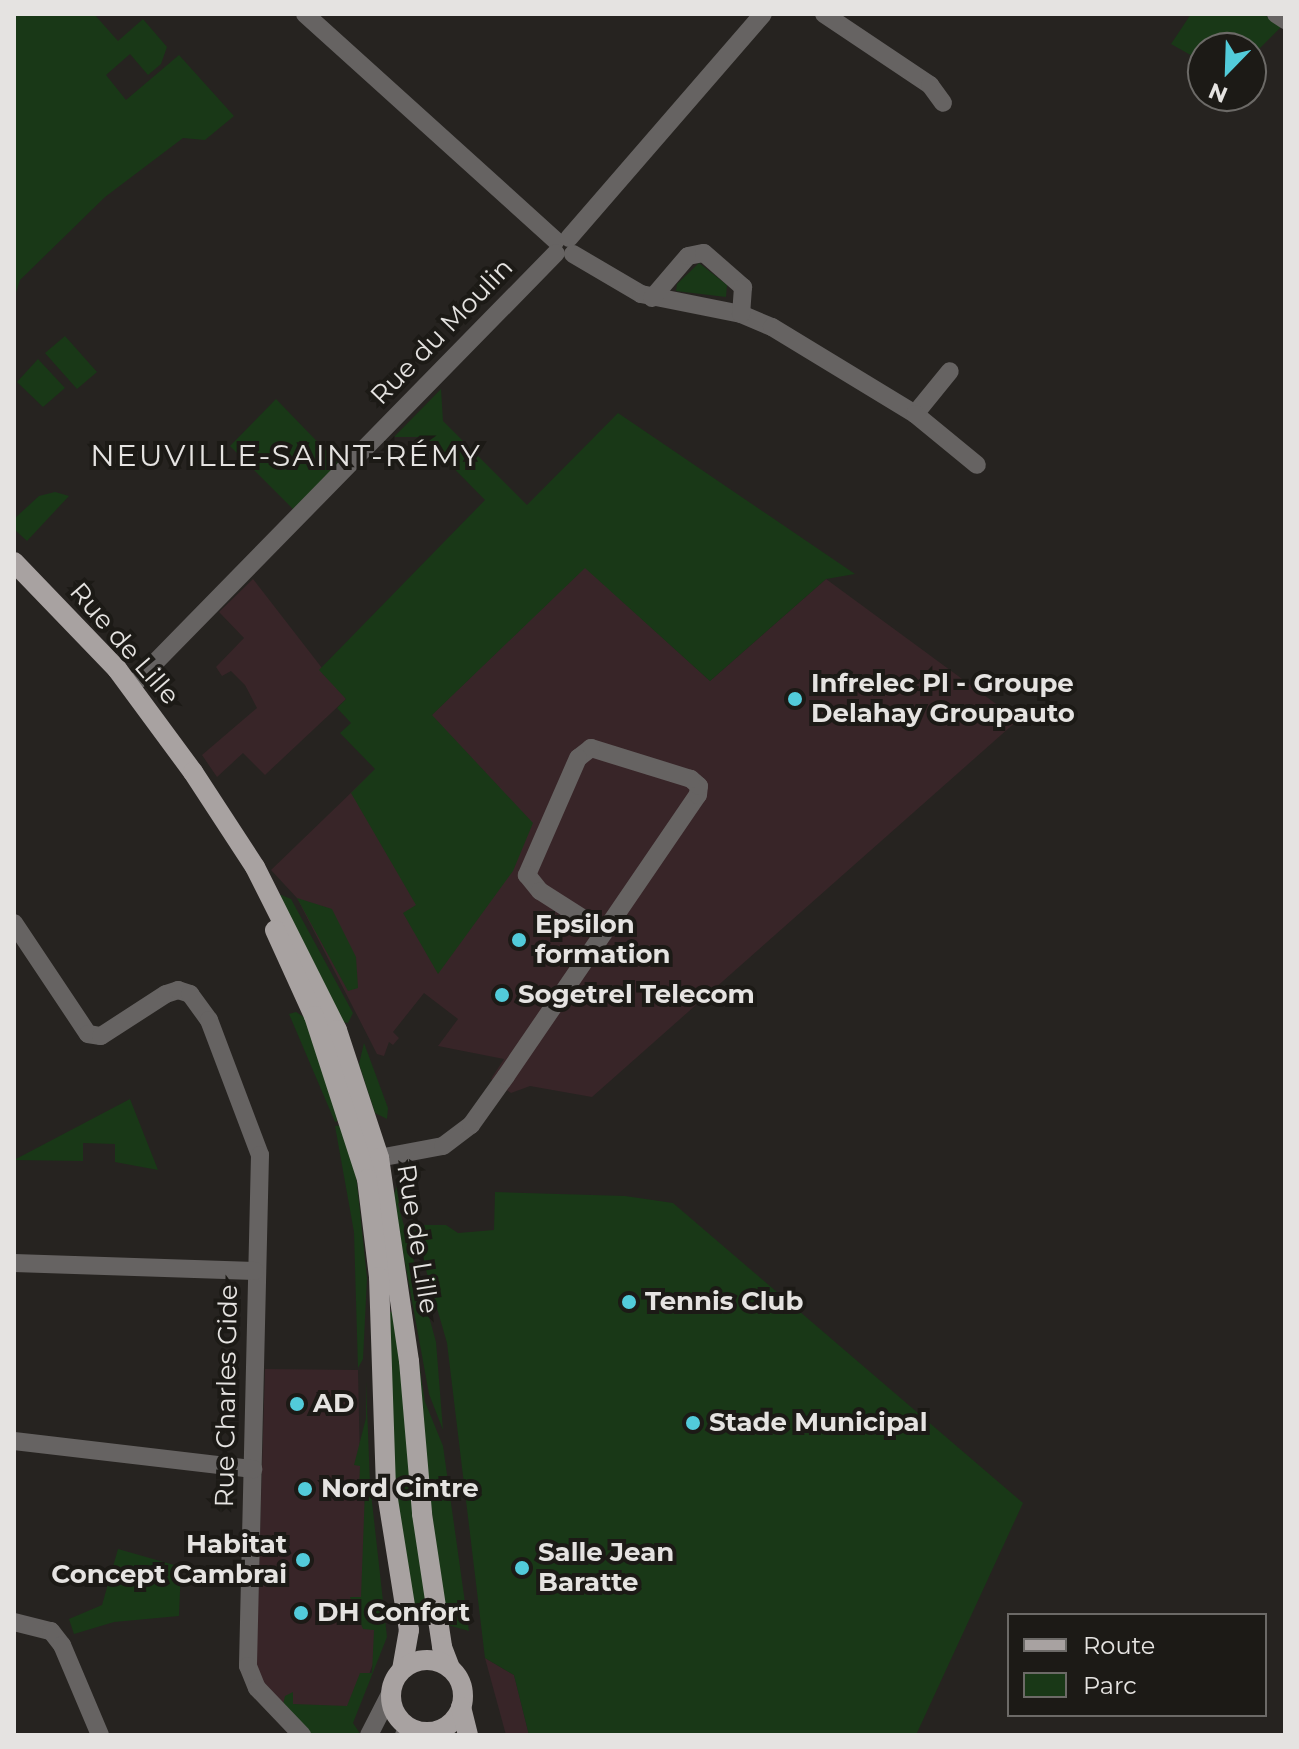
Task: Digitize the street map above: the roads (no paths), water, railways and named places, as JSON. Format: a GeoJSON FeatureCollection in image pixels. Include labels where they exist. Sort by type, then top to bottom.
{"type":"FeatureCollection","features":[{"type":"Feature","properties":{"kind":"main road","name":"Rue de Lille"},"geometry":{"type":"LineString","coordinates":[[14,562],[131,687],[239,846],[314,1016],[371,1159],[409,1361],[422,1514],[442,1647],[450,1668]]}},
{"type":"Feature","properties":{"kind":"main road","name":"Rue de Lille"},"geometry":{"type":"LineString","coordinates":[[371,1159],[386,1487],[409,1630],[402,1669]]}},
{"type":"Feature","properties":{"kind":"main road"},"geometry":{"type":"LineString","coordinates":[[461,1707],[447,1726],[419,1733],[397,1716],[391,1692],[402,1669],[423,1660],[450,1668],[462,1689],[461,1707],[468,1735]]}},
{"type":"Feature","properties":{"kind":"street"},"geometry":{"type":"LineString","coordinates":[[305,14],[564,246],[612,280],[652,298],[741,314],[825,356],[915,414],[977,465]]}},
{"type":"Feature","properties":{"kind":"street","name":"Rue du Moulin"},"geometry":{"type":"LineString","coordinates":[[131,687],[564,246],[763,14]]}},
{"type":"Feature","properties":{"kind":"street"},"geometry":{"type":"LineString","coordinates":[[824,14],[930,85],[943,103]]}},
{"type":"Feature","properties":{"kind":"street"},"geometry":{"type":"LineString","coordinates":[[1276,14],[1285,20]]}},
{"type":"Feature","properties":{"kind":"street"},"geometry":{"type":"LineString","coordinates":[[652,298],[688,256],[704,253],[743,287],[741,314]]}},
{"type":"Feature","properties":{"kind":"street"},"geometry":{"type":"LineString","coordinates":[[915,414],[950,371]]}},
{"type":"Feature","properties":{"kind":"street"},"geometry":{"type":"LineString","coordinates":[[371,1159],[443,1146],[471,1125],[604,932],[700,789],[691,779],[591,748],[578,758],[527,875],[536,888],[604,932]]}},
{"type":"Feature","properties":{"kind":"street","name":"Rue Charles Gide"},"geometry":{"type":"LineString","coordinates":[[14,923],[88,1034],[101,1036],[178,990],[203,1007],[260,1155],[255,1271],[249,1675],[302,1735]]}},
{"type":"Feature","properties":{"kind":"street"},"geometry":{"type":"LineString","coordinates":[[14,1263],[255,1271]]}},
{"type":"Feature","properties":{"kind":"street"},"geometry":{"type":"LineString","coordinates":[[14,1441],[253,1469]]}},
{"type":"Feature","properties":{"kind":"street"},"geometry":{"type":"LineString","coordinates":[[14,1622],[51,1631],[62,1645],[100,1735]]}},
{"type":"Feature","properties":{"kind":"street"},"geometry":{"type":"LineString","coordinates":[[369,1735],[391,1692]]}},
{"type":"Feature","properties":{"kind":"place","name":"Infrelec Pl - Groupe Delahay Groupauto"},"geometry":{"type":"Point","coordinates":[795,699]}},
{"type":"Feature","properties":{"kind":"place","name":"Epsilon formation"},"geometry":{"type":"Point","coordinates":[519,940]}},
{"type":"Feature","properties":{"kind":"place","name":"Sogetrel Telecom"},"geometry":{"type":"Point","coordinates":[502,995]}},
{"type":"Feature","properties":{"kind":"place","name":"Tennis Club"},"geometry":{"type":"Point","coordinates":[629,1302]}},
{"type":"Feature","properties":{"kind":"place","name":"AD"},"geometry":{"type":"Point","coordinates":[297,1404]}},
{"type":"Feature","properties":{"kind":"place","name":"Stade Municipal"},"geometry":{"type":"Point","coordinates":[693,1423]}},
{"type":"Feature","properties":{"kind":"place","name":"Nord Cintre"},"geometry":{"type":"Point","coordinates":[305,1489]}},
{"type":"Feature","properties":{"kind":"place","name":"Habitat Concept Cambrai"},"geometry":{"type":"Point","coordinates":[303,1560]}},
{"type":"Feature","properties":{"kind":"place","name":"Salle Jean Baratte"},"geometry":{"type":"Point","coordinates":[522,1568]}},
{"type":"Feature","properties":{"kind":"place","name":"DH Confort"},"geometry":{"type":"Point","coordinates":[301,1613]}},
{"type":"Feature","properties":{"kind":"district","name":"NEUVILLE-SAINT-RÉMY"},"geometry":{"type":"Point","coordinates":[286,456]}}]}
